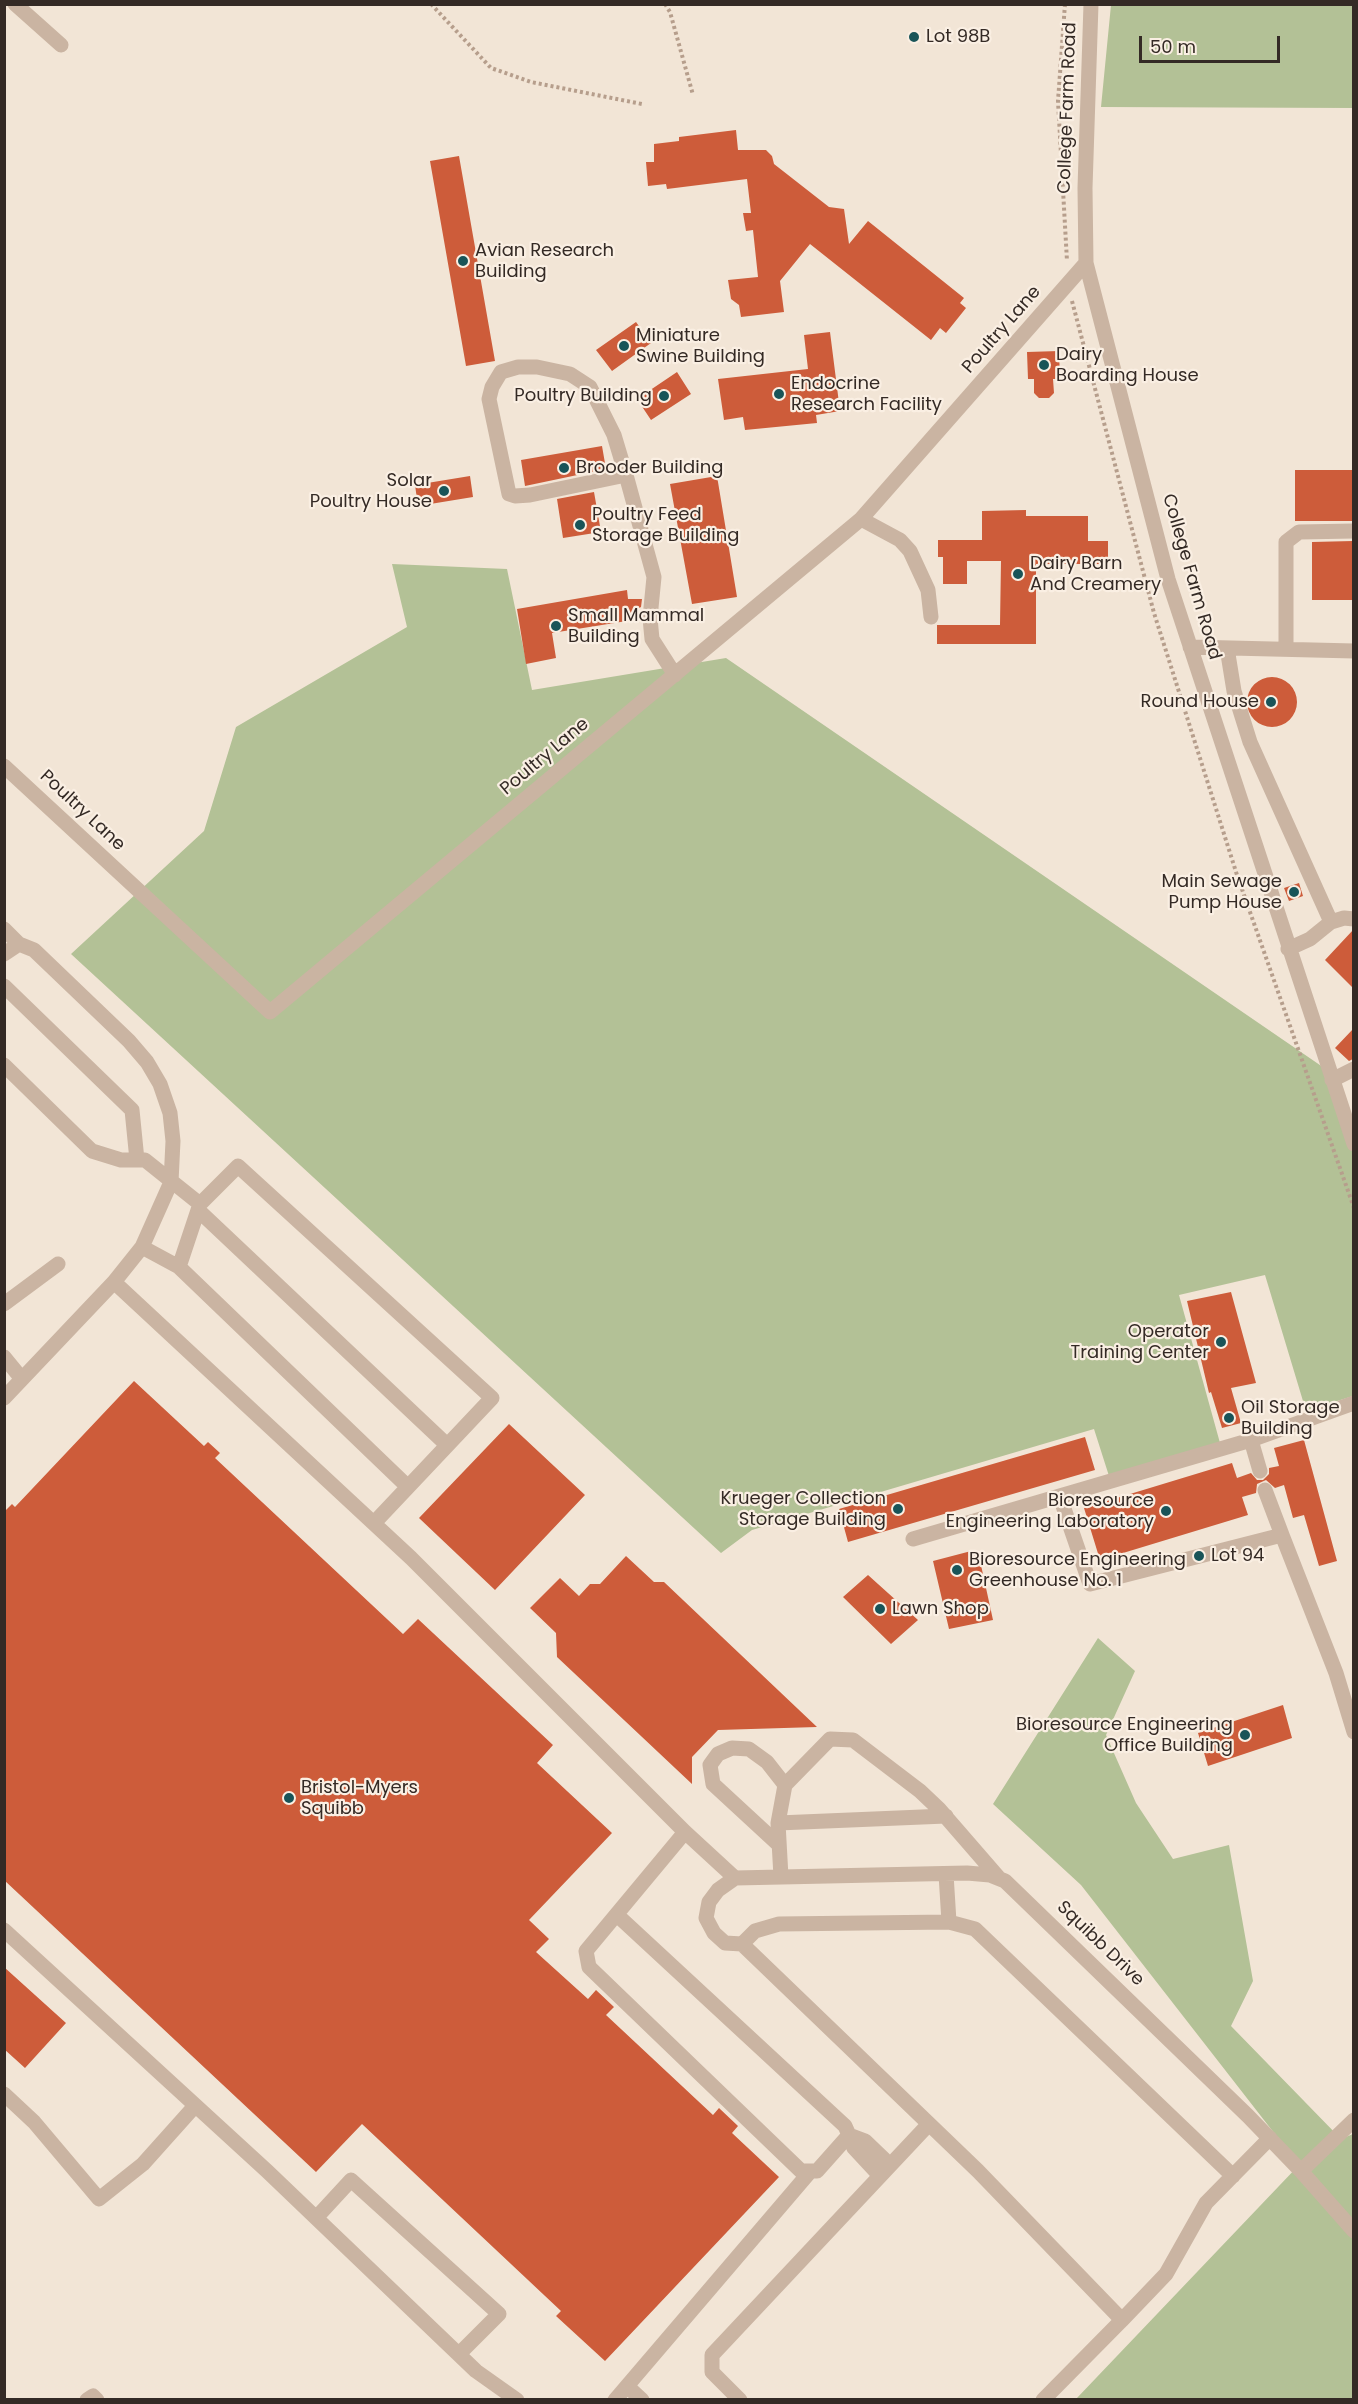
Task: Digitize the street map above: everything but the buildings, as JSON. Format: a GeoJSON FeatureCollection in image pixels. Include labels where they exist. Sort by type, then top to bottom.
{"type":"FeatureCollection","features":[{"type":"Feature","properties":{"kind":"street"},"geometry":{"type":"LineString","coordinates":[[15,4],[60,45]]}},
{"type":"Feature","properties":{"kind":"street","name":"College Farm Road"},"geometry":{"type":"LineString","coordinates":[[1091,4],[1085,188],[1086,263],[1168,579],[1353,1144]]}},
{"type":"Feature","properties":{"kind":"street","name":"Poultry Lane"},"geometry":{"type":"LineString","coordinates":[[4,766],[270,1012],[861,519],[1086,263]]}},
{"type":"Feature","properties":{"kind":"street"},"geometry":{"type":"LineString","coordinates":[[626,475],[530,495],[509,494],[489,399],[492,387],[501,372],[518,367],[537,367],[570,374],[590,387],[614,435],[626,475],[654,577],[650,618],[652,639],[675,675]]}},
{"type":"Feature","properties":{"kind":"street"},"geometry":{"type":"LineString","coordinates":[[861,519],[900,540],[910,551],[928,590],[931,617]]}},
{"type":"Feature","properties":{"kind":"street"},"geometry":{"type":"LineString","coordinates":[[1286,649],[1286,542],[1299,532],[1353,531]]}},
{"type":"Feature","properties":{"kind":"street"},"geometry":{"type":"LineString","coordinates":[[1190,647],[1353,651]]}},
{"type":"Feature","properties":{"kind":"street"},"geometry":{"type":"LineString","coordinates":[[1227,648],[1234,691],[1250,742],[1331,922]]}},
{"type":"Feature","properties":{"kind":"street"},"geometry":{"type":"LineString","coordinates":[[1288,949],[1310,939],[1331,922],[1344,918],[1353,919]]}},
{"type":"Feature","properties":{"kind":"street"},"geometry":{"type":"LineString","coordinates":[[4,929],[19,944],[33,950],[129,1041],[147,1062],[160,1084],[170,1113],[173,1141],[171,1182],[142,1247],[114,1282],[4,1398]]}},
{"type":"Feature","properties":{"kind":"street"},"geometry":{"type":"LineString","coordinates":[[4,954],[19,944]]}},
{"type":"Feature","properties":{"kind":"street"},"geometry":{"type":"LineString","coordinates":[[4,986],[132,1110],[137,1160]]}},
{"type":"Feature","properties":{"kind":"street"},"geometry":{"type":"LineString","coordinates":[[4,1065],[92,1151],[121,1160],[145,1160],[171,1182],[447,1445]]}},
{"type":"Feature","properties":{"kind":"street"},"geometry":{"type":"LineString","coordinates":[[1332,1080],[1353,1069]]}},
{"type":"Feature","properties":{"kind":"street"},"geometry":{"type":"LineString","coordinates":[[179,1267],[199,1207],[238,1166],[492,1398],[374,1523]]}},
{"type":"Feature","properties":{"kind":"street"},"geometry":{"type":"LineString","coordinates":[[142,1247],[179,1267],[408,1487]]}},
{"type":"Feature","properties":{"kind":"street"},"geometry":{"type":"LineString","coordinates":[[4,1304],[58,1264]]}},
{"type":"Feature","properties":{"kind":"street"},"geometry":{"type":"LineString","coordinates":[[114,1282],[374,1523],[685,1832],[735,1878]]}},
{"type":"Feature","properties":{"kind":"street"},"geometry":{"type":"LineString","coordinates":[[4,1357],[22,1379]]}},
{"type":"Feature","properties":{"kind":"street"},"geometry":{"type":"LineString","coordinates":[[914,1539],[1251,1440],[1353,1403]]}},
{"type":"Feature","properties":{"kind":"street"},"geometry":{"type":"LineString","coordinates":[[1251,1440],[1260,1471]]}},
{"type":"Feature","properties":{"kind":"street"},"geometry":{"type":"LineString","coordinates":[[1265,1490],[1336,1673],[1353,1732]]}},
{"type":"Feature","properties":{"kind":"street"},"geometry":{"type":"LineString","coordinates":[[1060,1497],[1090,1584],[1282,1535]]}},
{"type":"Feature","properties":{"kind":"street","name":"Squibb Drive"},"geometry":{"type":"LineString","coordinates":[[785,1785],[830,1739],[854,1740],[920,1791],[946,1816],[998,1877],[1011,1885],[1270,2138],[1353,2231]]}},
{"type":"Feature","properties":{"kind":"street"},"geometry":{"type":"LineString","coordinates":[[778,1844],[713,1784],[710,1765],[718,1754],[732,1748],[749,1749],[767,1762],[785,1785],[778,1823],[781,1877]]}},
{"type":"Feature","properties":{"kind":"street"},"geometry":{"type":"LineString","coordinates":[[778,1823],[946,1816]]}},
{"type":"Feature","properties":{"kind":"street"},"geometry":{"type":"LineString","coordinates":[[685,1832],[586,1951],[589,1967],[801,2171],[809,2173],[817,2171],[849,2135]]}},
{"type":"Feature","properties":{"kind":"street"},"geometry":{"type":"LineString","coordinates":[[946,1874],[949,1922]]}},
{"type":"Feature","properties":{"kind":"street"},"geometry":{"type":"LineString","coordinates":[[998,1877],[979,1874],[946,1874],[735,1878],[718,1890],[709,1902],[706,1918],[714,1933],[725,1943],[742,1944],[986,2179],[1122,2320]]}},
{"type":"Feature","properties":{"kind":"street"},"geometry":{"type":"LineString","coordinates":[[617,1915],[845,2126],[854,2148],[885,2170]]}},
{"type":"Feature","properties":{"kind":"street"},"geometry":{"type":"LineString","coordinates":[[742,1944],[755,1931],[779,1924],[949,1922],[975,1929],[1233,2176]]}},
{"type":"Feature","properties":{"kind":"street"},"geometry":{"type":"LineString","coordinates":[[4,1930],[316,2217],[476,2370],[517,2400]]}},
{"type":"Feature","properties":{"kind":"street"},"geometry":{"type":"LineString","coordinates":[[4,2094],[33,2122],[99,2199],[143,2164],[194,2107]]}},
{"type":"Feature","properties":{"kind":"street"},"geometry":{"type":"LineString","coordinates":[[1301,2171],[1353,2120]]}},
{"type":"Feature","properties":{"kind":"street"},"geometry":{"type":"LineString","coordinates":[[740,2400],[712,2372],[712,2355],[928,2125]]}},
{"type":"Feature","properties":{"kind":"street"},"geometry":{"type":"LineString","coordinates":[[1044,2400],[1166,2274],[1206,2204],[1270,2138]]}},
{"type":"Feature","properties":{"kind":"street"},"geometry":{"type":"LineString","coordinates":[[615,2400],[809,2173]]}},
{"type":"Feature","properties":{"kind":"street"},"geometry":{"type":"LineString","coordinates":[[316,2217],[351,2180],[499,2314],[459,2354]]}},
{"type":"Feature","properties":{"kind":"street"},"geometry":{"type":"LineString","coordinates":[[628,2387],[642,2400]]}},
{"type":"Feature","properties":{"kind":"street"},"geometry":{"type":"LineString","coordinates":[[87,2400],[93,2396],[97,2400]]}},
{"type":"Feature","properties":{"kind":"path"},"geometry":{"type":"LineString","coordinates":[[431,4],[491,68],[531,82],[642,104]]}},
{"type":"Feature","properties":{"kind":"path"},"geometry":{"type":"LineString","coordinates":[[665,4],[670,12],[693,95]]}},
{"type":"Feature","properties":{"kind":"green space"},"geometry":{"type":"Polygon","coordinates":[[[1111,5],[1353,5],[1353,108],[1101,107],[1111,5]]]}},
{"type":"Feature","properties":{"kind":"green space"},"geometry":{"type":"Polygon","coordinates":[[[392,564],[507,569],[532,690],[726,658],[1333,1074],[1353,1131],[1353,1396],[1306,1411],[1265,1275],[1179,1295],[1220,1443],[1109,1476],[1094,1429],[752,1530],[721,1553],[71,954],[204,831],[236,727],[407,627],[392,564]]]}},
{"type":"Feature","properties":{"kind":"green space"},"geometry":{"type":"Polygon","coordinates":[[[1098,1638],[1135,1671],[1106,1735],[1136,1803],[1173,1859],[1229,1845],[1253,1981],[1231,2026],[1341,2139],[1353,2134],[1353,2399],[1076,2399],[1299,2165],[1081,1885],[993,1804],[1098,1638]]]}},
{"type":"Feature","properties":{"kind":"place","name":"Lot 98B"},"geometry":{"type":"Point","coordinates":[914,37]}},
{"type":"Feature","properties":{"kind":"place","name":"Avian Research Building"},"geometry":{"type":"Point","coordinates":[463,261]}},
{"type":"Feature","properties":{"kind":"place","name":"Miniature Swine Building"},"geometry":{"type":"Point","coordinates":[624,346]}},
{"type":"Feature","properties":{"kind":"place","name":"Dairy Boarding House"},"geometry":{"type":"Point","coordinates":[1044,365]}},
{"type":"Feature","properties":{"kind":"place","name":"Endocrine Research Facility"},"geometry":{"type":"Point","coordinates":[779,394]}},
{"type":"Feature","properties":{"kind":"place","name":"Poultry Building"},"geometry":{"type":"Point","coordinates":[664,396]}},
{"type":"Feature","properties":{"kind":"place","name":"Brooder Building"},"geometry":{"type":"Point","coordinates":[564,468]}},
{"type":"Feature","properties":{"kind":"place","name":"Solar Poultry House"},"geometry":{"type":"Point","coordinates":[444,491]}},
{"type":"Feature","properties":{"kind":"place","name":"Poultry Feed Storage Building"},"geometry":{"type":"Point","coordinates":[580,525]}},
{"type":"Feature","properties":{"kind":"place","name":"Dairy Barn And Creamery"},"geometry":{"type":"Point","coordinates":[1018,574]}},
{"type":"Feature","properties":{"kind":"place","name":"Small Mammal Building"},"geometry":{"type":"Point","coordinates":[556,626]}},
{"type":"Feature","properties":{"kind":"place","name":"Round House"},"geometry":{"type":"Point","coordinates":[1271,702]}},
{"type":"Feature","properties":{"kind":"place","name":"Main Sewage Pump House"},"geometry":{"type":"Point","coordinates":[1294,892]}},
{"type":"Feature","properties":{"kind":"place","name":"Operator Training Center"},"geometry":{"type":"Point","coordinates":[1221,1342]}},
{"type":"Feature","properties":{"kind":"place","name":"Oil Storage Building"},"geometry":{"type":"Point","coordinates":[1229,1418]}},
{"type":"Feature","properties":{"kind":"place","name":"Krueger Collection Storage Building"},"geometry":{"type":"Point","coordinates":[898,1509]}},
{"type":"Feature","properties":{"kind":"place","name":"Bioresource Engineering Laboratory"},"geometry":{"type":"Point","coordinates":[1166,1511]}},
{"type":"Feature","properties":{"kind":"place","name":"Lot 94"},"geometry":{"type":"Point","coordinates":[1199,1556]}},
{"type":"Feature","properties":{"kind":"place","name":"Bioresource Engineering Greenhouse No. 1"},"geometry":{"type":"Point","coordinates":[957,1570]}},
{"type":"Feature","properties":{"kind":"place","name":"Lawn Shop"},"geometry":{"type":"Point","coordinates":[880,1609]}},
{"type":"Feature","properties":{"kind":"place","name":"Bioresource Engineering Office Building"},"geometry":{"type":"Point","coordinates":[1245,1735]}},
{"type":"Feature","properties":{"kind":"place","name":"Bristol-Myers Squibb"},"geometry":{"type":"Point","coordinates":[289,1798]}}]}
